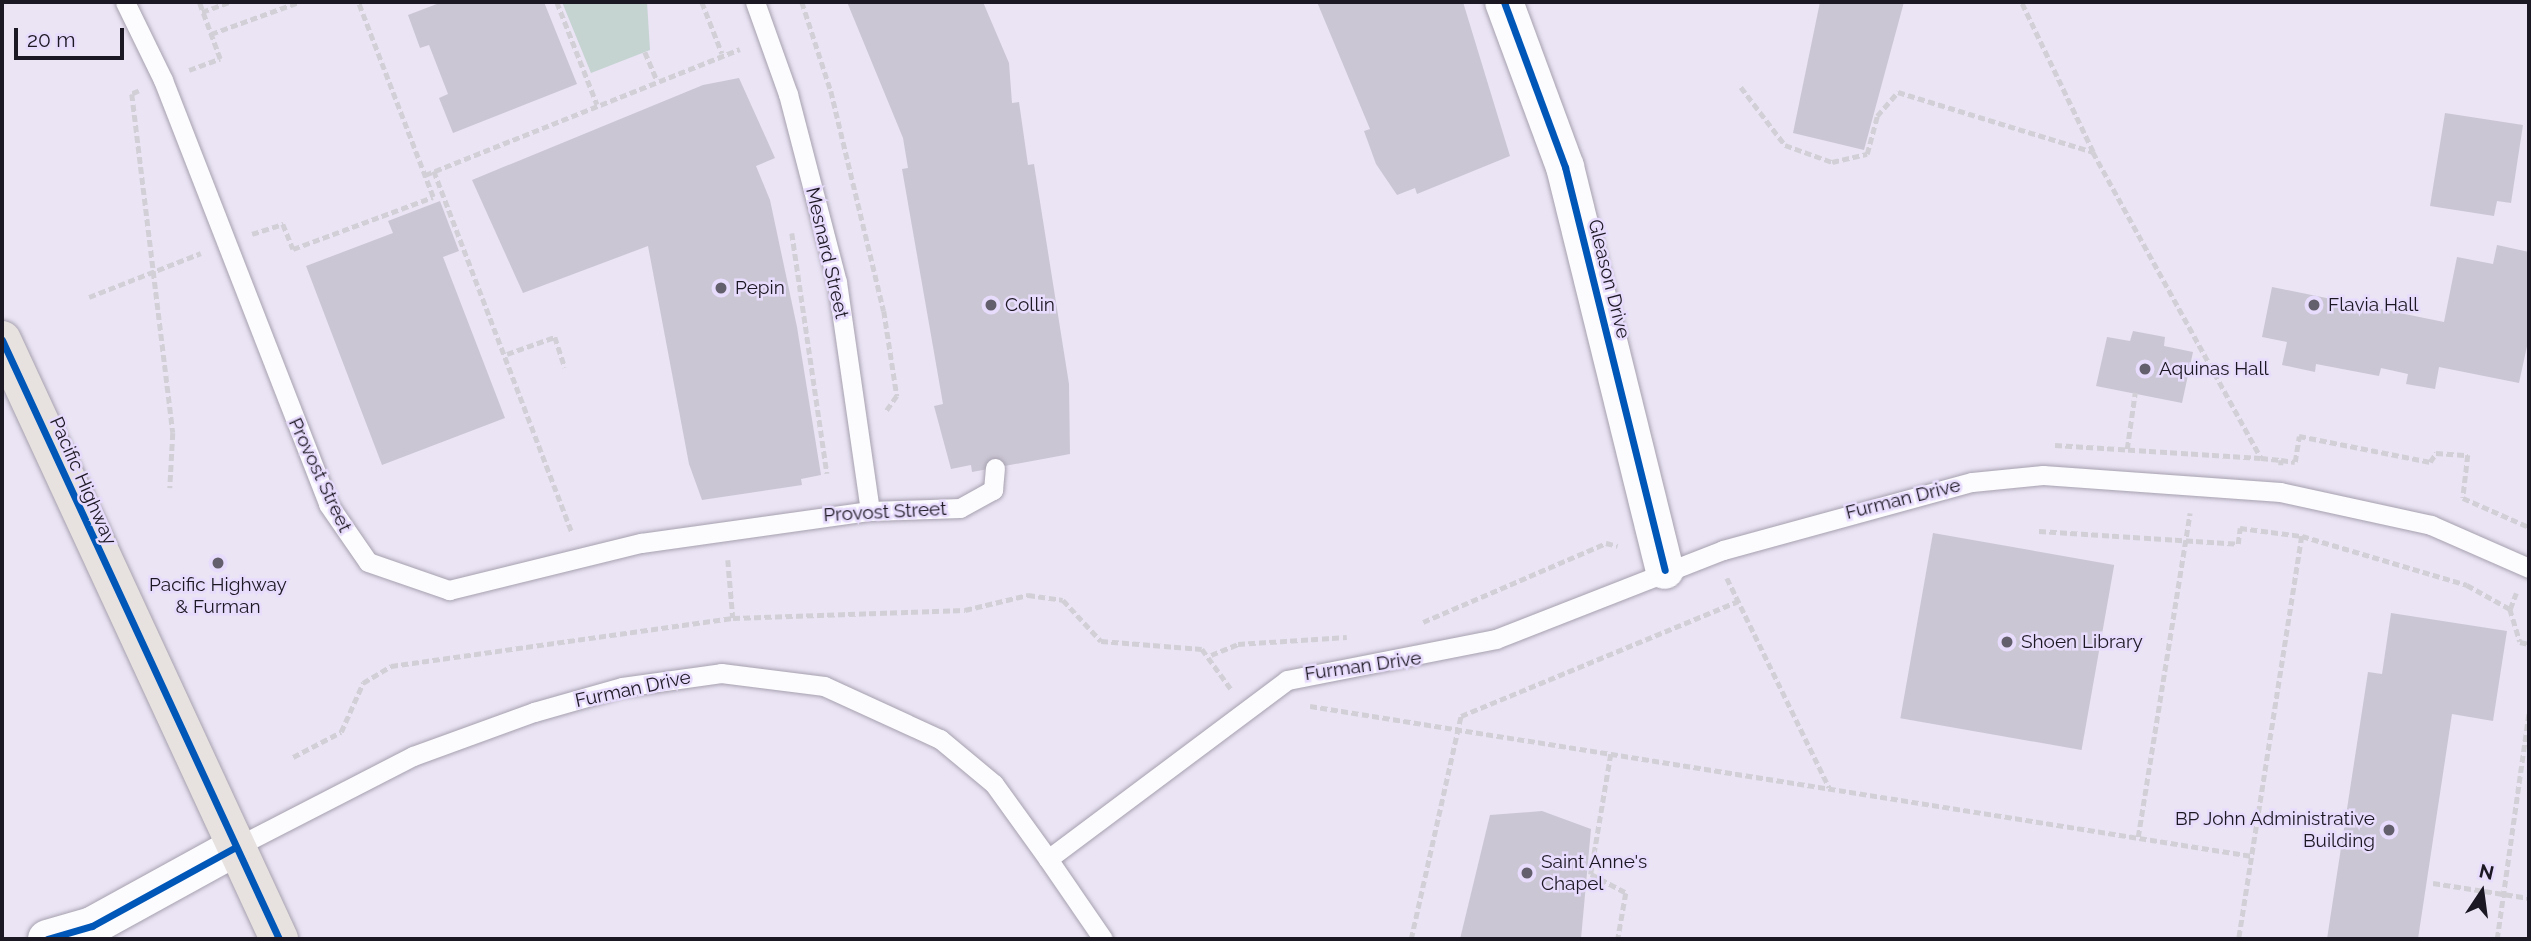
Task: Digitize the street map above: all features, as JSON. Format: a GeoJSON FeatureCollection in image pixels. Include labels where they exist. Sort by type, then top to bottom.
{"type":"FeatureCollection","features":[{"type":"Feature","properties":{"kind":"main road","name":"Pacific Highway"},"geometry":{"type":"LineString","coordinates":[[2,340],[234,848],[279,939]]}},
{"type":"Feature","properties":{"kind":"street","name":"Gleason Drive"},"geometry":{"type":"LineString","coordinates":[[1504,2],[1565,167],[1665,570]]}},
{"type":"Feature","properties":{"kind":"street"},"geometry":{"type":"LineString","coordinates":[[47,939],[92,926],[234,848]]}},
{"type":"Feature","properties":{"kind":"lane","name":"Provost Street"},"geometry":{"type":"LineString","coordinates":[[125,2],[163,80],[223,244],[328,504],[368,562],[449,590],[575,557],[725,530],[870,510],[960,508],[993,491],[995,468]]}},
{"type":"Feature","properties":{"kind":"lane","name":"Mesnard Street"},"geometry":{"type":"LineString","coordinates":[[755,2],[788,94],[837,282],[870,510]]}},
{"type":"Feature","properties":{"kind":"lane","name":"Furman Drive"},"geometry":{"type":"LineString","coordinates":[[234,848],[413,756],[534,712],[636,684],[721,673],[824,686],[940,738],[994,784],[1048,859],[1287,680],[1496,639],[1665,570],[1888,501],[2043,475],[2188,482],[2356,505],[2431,525],[2529,568]]}},
{"type":"Feature","properties":{"kind":"lane"},"geometry":{"type":"LineString","coordinates":[[1048,859],[1103,939]]}},
{"type":"Feature","properties":{"kind":"path"},"geometry":{"type":"LineString","coordinates":[[170,488],[173,433],[132,94],[220,59],[199,2]]}},
{"type":"Feature","properties":{"kind":"path"},"geometry":{"type":"LineString","coordinates":[[202,12],[230,2]]}},
{"type":"Feature","properties":{"kind":"path"},"geometry":{"type":"LineString","coordinates":[[211,34],[299,2]]}},
{"type":"Feature","properties":{"kind":"path"},"geometry":{"type":"LineString","coordinates":[[223,244],[283,224],[293,249],[433,197],[358,2]]}},
{"type":"Feature","properties":{"kind":"path"},"geometry":{"type":"LineString","coordinates":[[557,2],[597,104]]}},
{"type":"Feature","properties":{"kind":"path"},"geometry":{"type":"LineString","coordinates":[[702,2],[722,53]]}},
{"type":"Feature","properties":{"kind":"path"},"geometry":{"type":"LineString","coordinates":[[802,2],[831,91],[884,311],[897,396],[886,410],[887,423]]}},
{"type":"Feature","properties":{"kind":"path"},"geometry":{"type":"LineString","coordinates":[[2021,2],[2093,152],[2261,458],[2295,462],[2299,436],[2430,462],[2436,453],[2468,455],[2463,498],[2529,527]]}},
{"type":"Feature","properties":{"kind":"path"},"geometry":{"type":"LineString","coordinates":[[425,175],[722,53],[739,47],[743,57]]}},
{"type":"Feature","properties":{"kind":"path"},"geometry":{"type":"LineString","coordinates":[[645,52],[657,80]]}},
{"type":"Feature","properties":{"kind":"path"},"geometry":{"type":"LineString","coordinates":[[1741,87],[1785,145],[1832,162],[1867,154],[1882,106],[1898,92],[2093,152]]}},
{"type":"Feature","properties":{"kind":"path"},"geometry":{"type":"LineString","coordinates":[[435,171],[563,498],[575,557]]}},
{"type":"Feature","properties":{"kind":"path"},"geometry":{"type":"LineString","coordinates":[[791,224],[827,473]]}},
{"type":"Feature","properties":{"kind":"path"},"geometry":{"type":"LineString","coordinates":[[89,297],[193,257]]}},
{"type":"Feature","properties":{"kind":"path"},"geometry":{"type":"LineString","coordinates":[[508,354],[555,337],[565,367]]}},
{"type":"Feature","properties":{"kind":"path"},"geometry":{"type":"LineString","coordinates":[[2127,449],[2135,393]]}},
{"type":"Feature","properties":{"kind":"path"},"geometry":{"type":"LineString","coordinates":[[2280,470],[2281,460]]}},
{"type":"Feature","properties":{"kind":"path"},"geometry":{"type":"LineString","coordinates":[[2137,837],[2192,505]]}},
{"type":"Feature","properties":{"kind":"path"},"geometry":{"type":"LineString","coordinates":[[2279,525],[2279,534]]}},
{"type":"Feature","properties":{"kind":"path"},"geometry":{"type":"LineString","coordinates":[[2039,531],[2238,544],[2240,528],[2302,536],[2421,568],[2510,609]]}},
{"type":"Feature","properties":{"kind":"path"},"geometry":{"type":"LineString","coordinates":[[725,530],[733,618]]}},
{"type":"Feature","properties":{"kind":"path"},"geometry":{"type":"LineString","coordinates":[[2239,939],[2302,536]]}},
{"type":"Feature","properties":{"kind":"path"},"geometry":{"type":"LineString","coordinates":[[1409,626],[1606,543],[1618,545]]}},
{"type":"Feature","properties":{"kind":"path"},"geometry":{"type":"LineString","coordinates":[[1723,571],[1829,787]]}},
{"type":"Feature","properties":{"kind":"path"},"geometry":{"type":"LineString","coordinates":[[2518,587],[2510,609],[2520,642],[2529,644]]}},
{"type":"Feature","properties":{"kind":"path"},"geometry":{"type":"LineString","coordinates":[[293,757],[341,732],[363,683],[380,670],[733,618],[965,610],[1041,595],[1069,605],[1095,639],[1211,655],[1238,644],[1361,638]]}},
{"type":"Feature","properties":{"kind":"path"},"geometry":{"type":"LineString","coordinates":[[1411,939],[1455,730],[1461,716],[1488,703],[1607,659],[1738,601]]}},
{"type":"Feature","properties":{"kind":"path"},"geometry":{"type":"LineString","coordinates":[[1211,655],[1233,692]]}},
{"type":"Feature","properties":{"kind":"path"},"geometry":{"type":"LineString","coordinates":[[1298,704],[2252,856]]}},
{"type":"Feature","properties":{"kind":"path"},"geometry":{"type":"LineString","coordinates":[[2497,939],[2529,712]]}},
{"type":"Feature","properties":{"kind":"path"},"geometry":{"type":"LineString","coordinates":[[1611,754],[1591,874],[1626,893],[1618,939]]}},
{"type":"Feature","properties":{"kind":"path"},"geometry":{"type":"LineString","coordinates":[[2433,883],[2529,898]]}},
{"type":"Feature","properties":{"kind":"shaded area"},"geometry":{"type":"Polygon","coordinates":[[[562,2],[647,2],[650,50],[591,73],[562,2]]]}},
{"type":"Feature","properties":{"kind":"building"},"geometry":{"type":"Polygon","coordinates":[[[442,2],[544,2],[577,84],[453,133],[439,98],[448,94],[429,45],[420,48],[408,15],[442,2]]]}},
{"type":"Feature","properties":{"kind":"building","name":"Collin"},"geometry":{"type":"Polygon","coordinates":[[[847,2],[983,2],[1009,63],[1012,103],[1019,102],[1028,165],[1034,164],[1069,384],[1070,454],[972,472],[971,465],[951,469],[934,406],[943,404],[902,169],[908,168],[903,138],[847,2]]]}},
{"type":"Feature","properties":{"kind":"building"},"geometry":{"type":"Polygon","coordinates":[[[1317,2],[1463,2],[1510,156],[1417,194],[1415,188],[1397,195],[1376,164],[1364,131],[1370,129],[1317,2]]]}},
{"type":"Feature","properties":{"kind":"building"},"geometry":{"type":"Polygon","coordinates":[[[1820,2],[1904,2],[1864,150],[1793,133],[1820,2]]]}},
{"type":"Feature","properties":{"kind":"building","name":"Pepin"},"geometry":{"type":"Polygon","coordinates":[[[739,78],[775,158],[756,166],[770,200],[797,327],[821,475],[801,479],[802,485],[702,500],[689,464],[648,246],[523,293],[472,180],[703,85],[739,78]]]}},
{"type":"Feature","properties":{"kind":"building"},"geometry":{"type":"Polygon","coordinates":[[[2445,113],[2523,125],[2511,203],[2497,201],[2494,216],[2430,206],[2445,113]]]}},
{"type":"Feature","properties":{"kind":"building"},"geometry":{"type":"Polygon","coordinates":[[[440,201],[459,251],[443,257],[505,418],[382,465],[306,266],[393,233],[388,221],[440,201]]]}},
{"type":"Feature","properties":{"kind":"building","name":"Flavia Hall"},"geometry":{"type":"Polygon","coordinates":[[[2497,245],[2529,252],[2529,337],[2519,383],[2439,367],[2435,389],[2406,384],[2408,374],[2381,368],[2379,376],[2316,364],[2315,372],[2282,365],[2287,342],[2262,337],[2272,287],[2444,322],[2457,257],[2493,264],[2497,245]]]}},
{"type":"Feature","properties":{"kind":"building","name":"Aquinas Hall"},"geometry":{"type":"Polygon","coordinates":[[[2133,331],[2165,337],[2164,346],[2193,352],[2182,403],[2096,386],[2107,337],[2130,341],[2133,331]]]}},
{"type":"Feature","properties":{"kind":"building","name":"Shoen Library"},"geometry":{"type":"Polygon","coordinates":[[[1933,533],[2114,565],[2082,750],[1900,718],[1933,533]]]}},
{"type":"Feature","properties":{"kind":"building","name":"BP John Administrative Building"},"geometry":{"type":"Polygon","coordinates":[[[2391,613],[2507,631],[2493,721],[2452,714],[2418,939],[2327,939],[2368,672],[2382,674],[2391,613]]]}},
{"type":"Feature","properties":{"kind":"building","name":"Saint Anne's Chapel"},"geometry":{"type":"Polygon","coordinates":[[[1542,811],[1591,829],[1581,939],[1460,939],[1490,815],[1542,811]]]}},
{"type":"Feature","properties":{"kind":"cycle path"},"geometry":{"type":"LineString","coordinates":[[1504,2],[1565,167],[1665,570]]}},
{"type":"Feature","properties":{"kind":"cycle path"},"geometry":{"type":"LineString","coordinates":[[2,340],[279,939]]}},
{"type":"Feature","properties":{"kind":"cycle path"},"geometry":{"type":"LineString","coordinates":[[47,939],[92,926],[234,848]]}},
{"type":"Feature","properties":{"kind":"place","name":"Pepin"},"geometry":{"type":"Point","coordinates":[721,288]}},
{"type":"Feature","properties":{"kind":"place","name":"Collin"},"geometry":{"type":"Point","coordinates":[991,305]}},
{"type":"Feature","properties":{"kind":"place","name":"Flavia Hall"},"geometry":{"type":"Point","coordinates":[2314,305]}},
{"type":"Feature","properties":{"kind":"place","name":"Aquinas Hall"},"geometry":{"type":"Point","coordinates":[2145,369]}},
{"type":"Feature","properties":{"kind":"place","name":"Pacific Highway & Furman"},"geometry":{"type":"Point","coordinates":[218,563]}},
{"type":"Feature","properties":{"kind":"place","name":"Shoen Library"},"geometry":{"type":"Point","coordinates":[2007,642]}},
{"type":"Feature","properties":{"kind":"place","name":"BP John Administrative Building"},"geometry":{"type":"Point","coordinates":[2389,830]}},
{"type":"Feature","properties":{"kind":"place","name":"Saint Anne's Chapel"},"geometry":{"type":"Point","coordinates":[1527,873]}}]}
